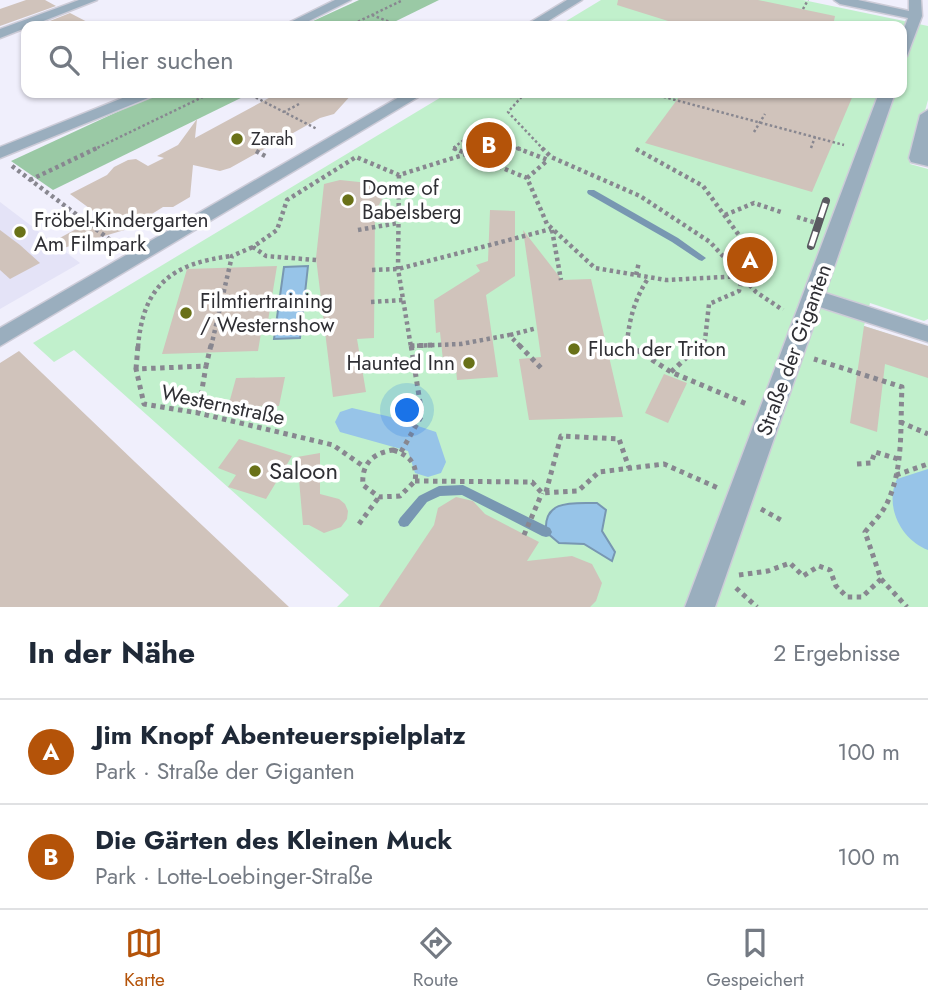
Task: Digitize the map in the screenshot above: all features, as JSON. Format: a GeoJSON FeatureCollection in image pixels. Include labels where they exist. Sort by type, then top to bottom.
{"type":"FeatureCollection","features":[{"type":"Feature","properties":{"kind":"street"},"geometry":{"type":"LineString","coordinates":[[35,21],[91,0]]}},
{"type":"Feature","properties":{"kind":"street"},"geometry":{"type":"LineString","coordinates":[[300,21],[345,0]]}},
{"type":"Feature","properties":{"kind":"street"},"geometry":{"type":"LineString","coordinates":[[540,21],[576,0]]}},
{"type":"Feature","properties":{"kind":"street"},"geometry":{"type":"LineString","coordinates":[[840,0],[915,16]]}},
{"type":"Feature","properties":{"kind":"street"},"geometry":{"type":"LineString","coordinates":[[907,38],[915,16],[915,0]]}},
{"type":"Feature","properties":{"kind":"street"},"geometry":{"type":"LineString","coordinates":[[0,34],[21,26]]}},
{"type":"Feature","properties":{"kind":"street"},"geometry":{"type":"LineString","coordinates":[[2,156],[136,98]]}},
{"type":"Feature","properties":{"kind":"street"},"geometry":{"type":"LineString","coordinates":[[0,338],[409,98]]}},
{"type":"Feature","properties":{"kind":"street","name":"Straße der Giganten"},"geometry":{"type":"LineString","coordinates":[[700,607],[885,98]]}},
{"type":"Feature","properties":{"kind":"street"},"geometry":{"type":"LineString","coordinates":[[928,115],[917,158],[928,161]]}},
{"type":"Feature","properties":{"kind":"street"},"geometry":{"type":"LineString","coordinates":[[813,297],[928,334]]}},
{"type":"Feature","properties":{"kind":"path"},"geometry":{"type":"LineString","coordinates":[[359,21],[403,0]]}},
{"type":"Feature","properties":{"kind":"path"},"geometry":{"type":"LineString","coordinates":[[803,9],[808,0]]}},
{"type":"Feature","properties":{"kind":"path"},"geometry":{"type":"LineString","coordinates":[[371,15],[387,21]]}},
{"type":"Feature","properties":{"kind":"path"},"geometry":{"type":"LineString","coordinates":[[30,180],[201,98]]}},
{"type":"Feature","properties":{"kind":"path"},"geometry":{"type":"LineString","coordinates":[[257,98],[321,131]]}},
{"type":"Feature","properties":{"kind":"path"},"geometry":{"type":"LineString","coordinates":[[521,98],[508,112],[549,159]]}},
{"type":"Feature","properties":{"kind":"path"},"geometry":{"type":"LineString","coordinates":[[670,98],[866,150]]}},
{"type":"Feature","properties":{"kind":"path"},"geometry":{"type":"LineString","coordinates":[[284,112],[299,104]]}},
{"type":"Feature","properties":{"kind":"path"},"geometry":{"type":"LineString","coordinates":[[754,132],[765,114]]}},
{"type":"Feature","properties":{"kind":"path"},"geometry":{"type":"LineString","coordinates":[[744,276],[666,280],[595,268],[547,224],[527,178],[453,148],[475,132],[640,197],[710,242],[744,276],[756,292],[803,324]]}},
{"type":"Feature","properties":{"kind":"path"},"geometry":{"type":"LineString","coordinates":[[811,148],[815,137]]}},
{"type":"Feature","properties":{"kind":"path"},"geometry":{"type":"LineString","coordinates":[[636,149],[703,186],[748,249],[738,291],[709,304],[705,340],[671,372]]}},
{"type":"Feature","properties":{"kind":"path"},"geometry":{"type":"LineString","coordinates":[[256,151],[271,159]]}},
{"type":"Feature","properties":{"kind":"path"},"geometry":{"type":"LineString","coordinates":[[136,369],[144,310],[152,295],[186,265],[206,258],[232,256],[253,247],[277,230],[287,200],[356,157],[399,175],[467,153]]}},
{"type":"Feature","properties":{"kind":"path"},"geometry":{"type":"LineString","coordinates":[[2,156],[135,259]]}},
{"type":"Feature","properties":{"kind":"path"},"geometry":{"type":"LineString","coordinates":[[527,178],[549,159]]}},
{"type":"Feature","properties":{"kind":"path"},"geometry":{"type":"LineString","coordinates":[[399,175],[398,270],[422,415],[402,450]]}},
{"type":"Feature","properties":{"kind":"path"},"geometry":{"type":"LineString","coordinates":[[725,215],[754,204],[785,213]]}},
{"type":"Feature","properties":{"kind":"path"},"geometry":{"type":"LineString","coordinates":[[358,230],[398,222]]}},
{"type":"Feature","properties":{"kind":"path"},"geometry":{"type":"LineString","coordinates":[[372,271],[398,270],[552,229]]}},
{"type":"Feature","properties":{"kind":"path"},"geometry":{"type":"LineString","coordinates":[[552,229],[561,280]]}},
{"type":"Feature","properties":{"kind":"path"},"geometry":{"type":"LineString","coordinates":[[253,247],[266,256],[316,260]]}},
{"type":"Feature","properties":{"kind":"path","name":"Westernstraße"},"geometry":{"type":"LineString","coordinates":[[232,256],[206,366],[136,369],[144,404],[198,413],[332,445],[363,466]]}},
{"type":"Feature","properties":{"kind":"path"},"geometry":{"type":"LineString","coordinates":[[636,275],[639,262]]}},
{"type":"Feature","properties":{"kind":"path"},"geometry":{"type":"LineString","coordinates":[[649,277],[639,291],[629,314],[626,344],[671,372],[754,406]]}},
{"type":"Feature","properties":{"kind":"path"},"geometry":{"type":"LineString","coordinates":[[371,302],[403,300]]}},
{"type":"Feature","properties":{"kind":"path"},"geometry":{"type":"LineString","coordinates":[[410,346],[461,344],[537,328]]}},
{"type":"Feature","properties":{"kind":"path"},"geometry":{"type":"LineString","coordinates":[[509,335],[543,370]]}},
{"type":"Feature","properties":{"kind":"path"},"geometry":{"type":"LineString","coordinates":[[793,352],[902,387],[895,475],[887,503],[865,532],[881,579],[906,607]]}},
{"type":"Feature","properties":{"kind":"path"},"geometry":{"type":"LineString","coordinates":[[198,413],[206,366]]}},
{"type":"Feature","properties":{"kind":"path"},"geometry":{"type":"LineString","coordinates":[[900,422],[928,434]]}},
{"type":"Feature","properties":{"kind":"path"},"geometry":{"type":"LineString","coordinates":[[524,535],[534,508],[544,492],[561,436],[619,439],[629,468]]}},
{"type":"Feature","properties":{"kind":"path"},"geometry":{"type":"LineString","coordinates":[[402,450],[416,467],[415,481],[400,496],[379,497],[369,492],[363,485],[363,466],[376,454],[402,450]]}},
{"type":"Feature","properties":{"kind":"path"},"geometry":{"type":"LineString","coordinates":[[858,464],[872,463],[875,452],[898,458]]}},
{"type":"Feature","properties":{"kind":"path"},"geometry":{"type":"LineString","coordinates":[[415,481],[532,482],[544,492],[578,491],[599,472],[664,464],[740,498],[781,520]]}},
{"type":"Feature","properties":{"kind":"path"},"geometry":{"type":"LineString","coordinates":[[895,475],[928,464]]}},
{"type":"Feature","properties":{"kind":"path"},"geometry":{"type":"LineString","coordinates":[[359,524],[379,497]]}},
{"type":"Feature","properties":{"kind":"path"},"geometry":{"type":"LineString","coordinates":[[725,577],[762,572],[790,563],[803,576],[819,566],[830,570],[836,586],[847,597],[862,597],[881,579]]}},
{"type":"Feature","properties":{"kind":"shaded area","name":"Fröbel-Kindergarten Am Filmpark"},"geometry":{"type":"Polygon","coordinates":[[[0,202],[80,263],[0,309],[0,202]]]}},
{"type":"Feature","properties":{"kind":"green space"},"geometry":{"type":"Polygon","coordinates":[[[359,0],[439,0],[396,21],[313,21],[359,0]]]}},
{"type":"Feature","properties":{"kind":"green space"},"geometry":{"type":"Polygon","coordinates":[[[601,0],[803,0],[904,21],[566,21],[601,0]]]}},
{"type":"Feature","properties":{"kind":"green space"},"geometry":{"type":"Polygon","coordinates":[[[907,22],[928,26],[928,100],[910,164],[928,169],[928,319],[924,321],[870,303],[864,326],[928,347],[928,607],[337,607],[349,595],[74,350],[54,362],[33,343],[440,98],[907,98],[907,22]]]}},
{"type":"Feature","properties":{"kind":"green space"},"geometry":{"type":"Polygon","coordinates":[[[147,98],[241,98],[53,190],[11,161],[147,98]]]}},
{"type":"Feature","properties":{"kind":"water"},"geometry":{"type":"Polygon","coordinates":[[[308,266],[300,338],[274,339],[284,267],[308,266]]]}},
{"type":"Feature","properties":{"kind":"water"},"geometry":{"type":"Polygon","coordinates":[[[570,503],[597,503],[606,510],[602,531],[615,552],[612,561],[584,544],[559,543],[546,532],[546,521],[554,508],[570,503]]]}},
{"type":"Feature","properties":{"kind":"building"},"geometry":{"type":"Polygon","coordinates":[[[26,0],[45,0],[56,6],[0,26],[0,9],[26,0]]]}},
{"type":"Feature","properties":{"kind":"building"},"geometry":{"type":"Polygon","coordinates":[[[618,0],[758,0],[835,16],[834,21],[668,21],[617,5],[618,0]]]}},
{"type":"Feature","properties":{"kind":"building"},"geometry":{"type":"Polygon","coordinates":[[[70,13],[85,21],[50,21],[70,13]]]}},
{"type":"Feature","properties":{"kind":"building"},"geometry":{"type":"Polygon","coordinates":[[[269,98],[348,98],[334,114],[320,118],[230,168],[220,171],[193,165],[190,197],[173,207],[163,207],[128,229],[60,249],[56,240],[100,216],[70,194],[107,175],[114,167],[128,160],[136,159],[148,166],[164,158],[157,156],[178,145],[197,119],[195,138],[269,98]]]}},
{"type":"Feature","properties":{"kind":"building"},"geometry":{"type":"Polygon","coordinates":[[[678,98],[852,98],[812,192],[645,143],[678,98]]]}},
{"type":"Feature","properties":{"kind":"building"},"geometry":{"type":"Polygon","coordinates":[[[340,180],[369,183],[379,189],[383,197],[375,213],[374,338],[357,339],[366,392],[333,397],[316,258],[324,184],[340,180]]]}},
{"type":"Feature","properties":{"kind":"building"},"geometry":{"type":"Polygon","coordinates":[[[490,210],[515,211],[515,276],[486,295],[498,377],[457,380],[456,369],[444,370],[440,332],[436,333],[434,300],[480,271],[476,265],[488,261],[490,210]]]}},
{"type":"Feature","properties":{"kind":"building"},"geometry":{"type":"Polygon","coordinates":[[[0,230],[40,263],[10,279],[0,270],[0,230]]]}},
{"type":"Feature","properties":{"kind":"building","name":"Fluch der Triton"},"geometry":{"type":"Polygon","coordinates":[[[523,230],[562,280],[591,279],[623,417],[529,420],[519,359],[541,357],[523,230]]]}},
{"type":"Feature","properties":{"kind":"building"},"geometry":{"type":"Polygon","coordinates":[[[277,266],[267,327],[262,327],[258,351],[162,354],[187,269],[277,266]]]}},
{"type":"Feature","properties":{"kind":"building"},"geometry":{"type":"Polygon","coordinates":[[[864,326],[928,346],[928,378],[885,364],[877,432],[850,423],[864,326]]]}},
{"type":"Feature","properties":{"kind":"building"},"geometry":{"type":"Polygon","coordinates":[[[19,351],[289,607],[0,607],[0,363],[19,351]]]}},
{"type":"Feature","properties":{"kind":"building"},"geometry":{"type":"Polygon","coordinates":[[[664,374],[687,383],[668,423],[645,413],[664,374]]]}},
{"type":"Feature","properties":{"kind":"building"},"geometry":{"type":"Polygon","coordinates":[[[285,377],[279,406],[228,407],[236,378],[285,377]]]}},
{"type":"Feature","properties":{"kind":"building","name":"Saloon"},"geometry":{"type":"Polygon","coordinates":[[[239,439],[292,456],[266,499],[228,487],[236,475],[218,468],[239,439]]]}},
{"type":"Feature","properties":{"kind":"building"},"geometry":{"type":"Polygon","coordinates":[[[320,453],[320,494],[339,499],[348,511],[347,519],[341,527],[324,533],[309,525],[303,525],[297,457],[320,453]]]}},
{"type":"Feature","properties":{"kind":"building"},"geometry":{"type":"Polygon","coordinates":[[[456,497],[473,501],[485,514],[539,542],[527,561],[572,556],[592,564],[602,583],[596,601],[590,607],[379,607],[434,525],[438,508],[456,497]]]}},
{"type":"Feature","properties":{"kind":"waterway"},"geometry":{"type":"LineString","coordinates":[[591,192],[702,258]]}},
{"type":"Feature","properties":{"kind":"waterway"},"geometry":{"type":"LineString","coordinates":[[352,422],[424,442],[428,462]]}},
{"type":"Feature","properties":{"kind":"waterway"},"geometry":{"type":"LineString","coordinates":[[928,485],[910,491],[910,503],[914,513],[928,532]]}},
{"type":"Feature","properties":{"kind":"waterway"},"geometry":{"type":"LineString","coordinates":[[404,522],[423,499],[439,491],[463,490],[546,532]]}},
{"type":"Feature","properties":{"kind":"railway"},"geometry":{"type":"LineString","coordinates":[[811,246],[826,201]]}},
{"type":"Feature","properties":{"kind":"place","name":"Zarah"},"geometry":{"type":"Point","coordinates":[237,139]}},
{"type":"Feature","properties":{"kind":"place","name":"Die Gärten des Kleinen Muck"},"geometry":{"type":"Point","coordinates":[489,145]}},
{"type":"Feature","properties":{"kind":"place","name":"Dome of Babelsberg"},"geometry":{"type":"Point","coordinates":[348,200]}},
{"type":"Feature","properties":{"kind":"place","name":"Fröbel-Kindergarten Am Filmpark"},"geometry":{"type":"Point","coordinates":[20,232]}},
{"type":"Feature","properties":{"kind":"place","name":"Jim Knopf Abenteuerspielplatz"},"geometry":{"type":"Point","coordinates":[750,260]}},
{"type":"Feature","properties":{"kind":"place","name":"Filmtiertraining / Westernshow"},"geometry":{"type":"Point","coordinates":[186,313]}},
{"type":"Feature","properties":{"kind":"place","name":"Fluch der Triton"},"geometry":{"type":"Point","coordinates":[574,349]}},
{"type":"Feature","properties":{"kind":"place","name":"Haunted Inn"},"geometry":{"type":"Point","coordinates":[469,363]}},
{"type":"Feature","properties":{"kind":"place","name":"Saloon"},"geometry":{"type":"Point","coordinates":[255,471]}}]}
